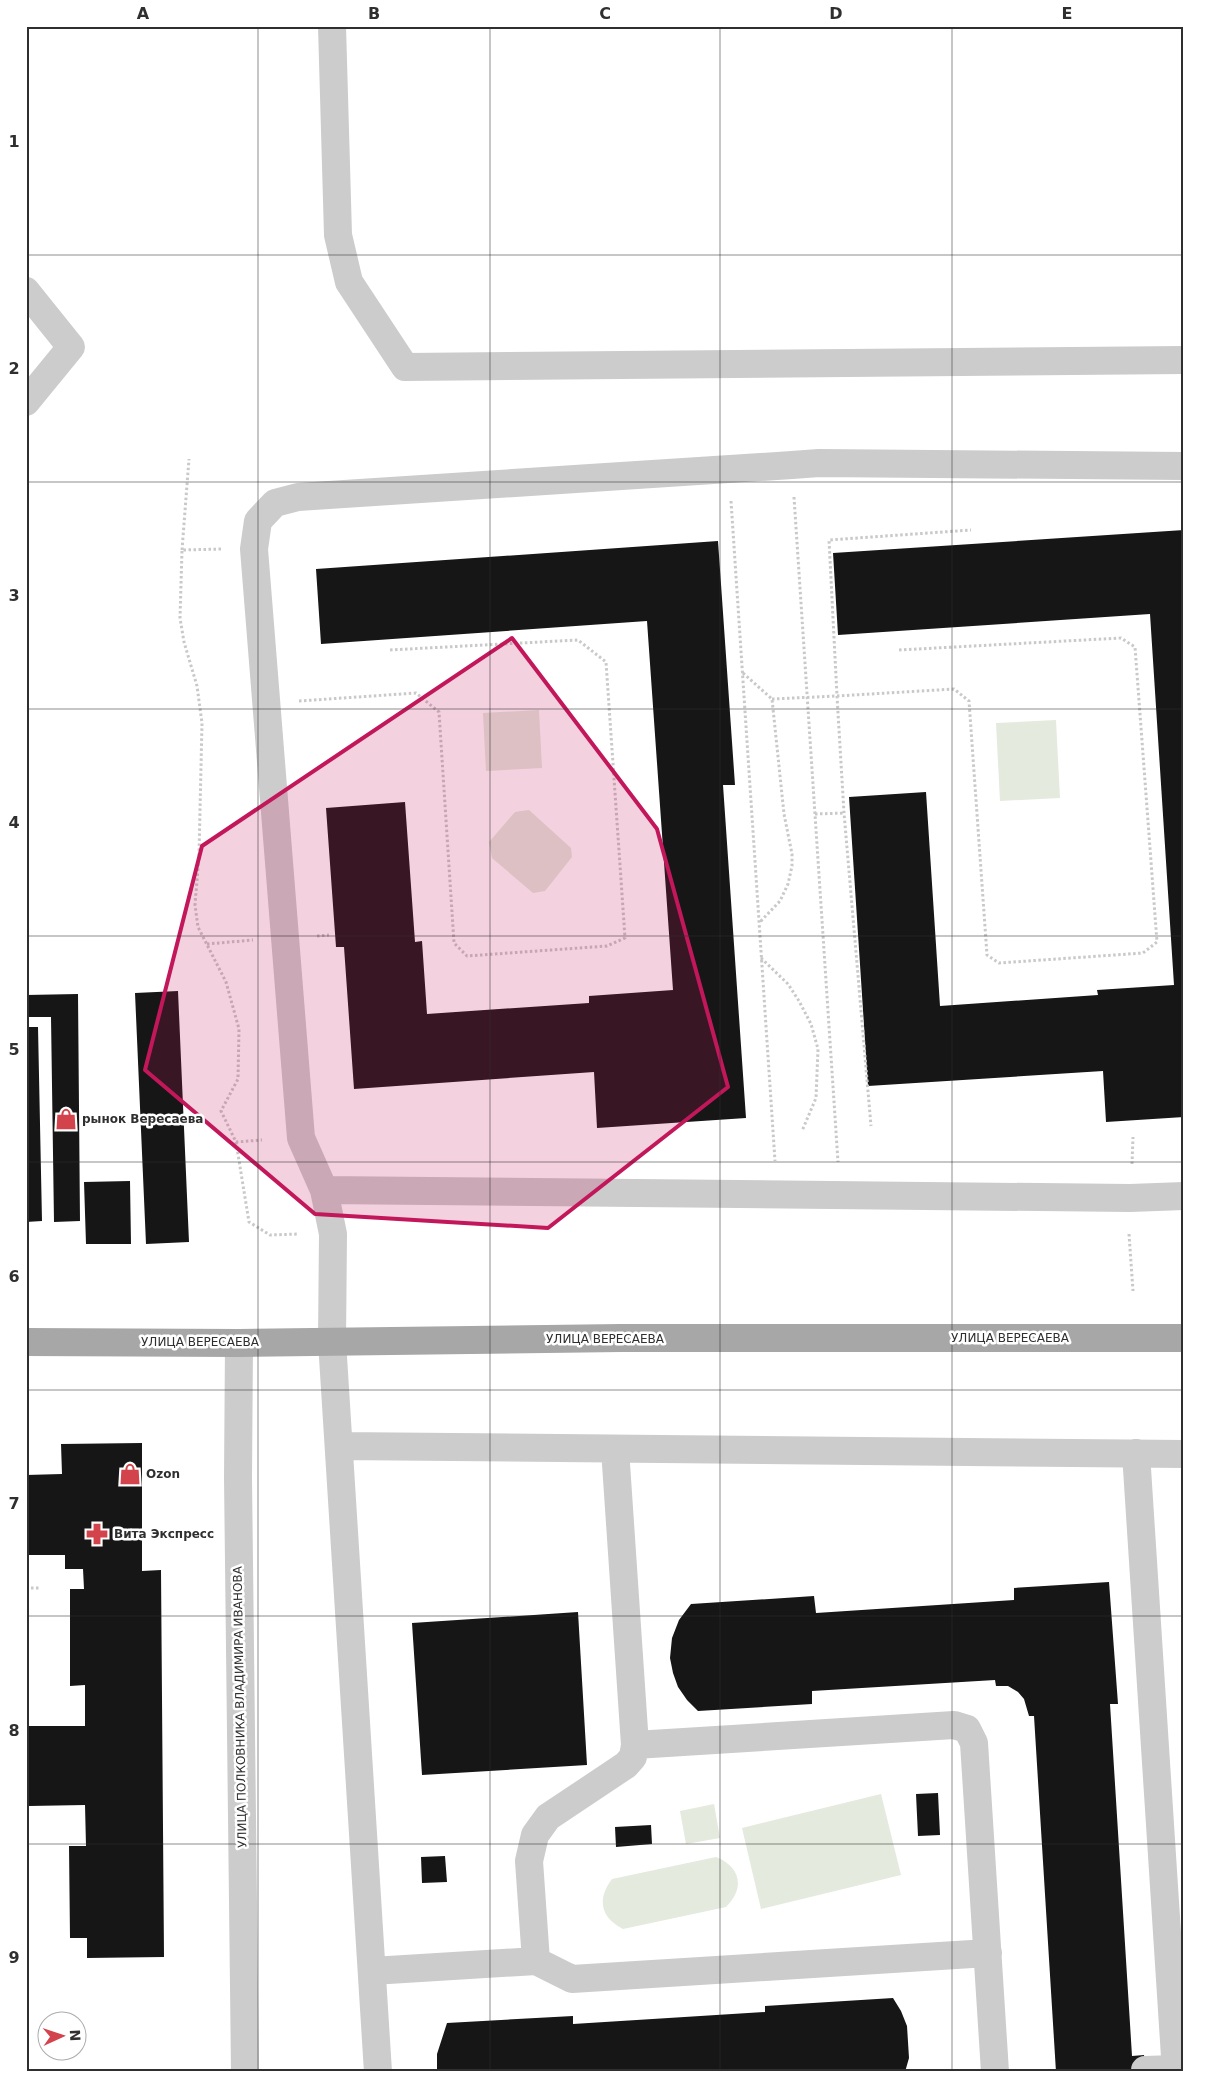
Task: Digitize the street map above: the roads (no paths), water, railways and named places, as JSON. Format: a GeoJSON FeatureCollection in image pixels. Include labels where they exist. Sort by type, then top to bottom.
{"type":"FeatureCollection","features":[{"type":"Feature","properties":{"kind":"main road","name":"УЛИЦА ВЕРЕСАЕВА"},"geometry":{"type":"LineString","coordinates":[[26,1342],[621,1338],[1184,1338]]}},
{"type":"Feature","properties":{"kind":"lane"},"geometry":{"type":"LineString","coordinates":[[332,26],[338,235],[349,282],[405,367],[1184,360]]}},
{"type":"Feature","properties":{"kind":"lane"},"geometry":{"type":"LineString","coordinates":[[26,290],[71,347],[26,402]]}},
{"type":"Feature","properties":{"kind":"lane"},"geometry":{"type":"LineString","coordinates":[[378,2072],[332,1341],[333,1234],[324,1190],[301,1138],[254,549],[258,521],[275,503],[298,497],[792,465],[829,463],[1184,466]]}},
{"type":"Feature","properties":{"kind":"lane"},"geometry":{"type":"LineString","coordinates":[[324,1190],[1121,1198],[1184,1196]]}},
{"type":"Feature","properties":{"kind":"lane","name":"УЛИЦА ПОЛКОВНИКА ВЛАДИМИРА ИВАНОВА"},"geometry":{"type":"LineString","coordinates":[[239,1342],[238,1478],[244,2072]]}},
{"type":"Feature","properties":{"kind":"lane"},"geometry":{"type":"LineString","coordinates":[[339,1446],[1184,1454]]}},
{"type":"Feature","properties":{"kind":"lane"},"geometry":{"type":"LineString","coordinates":[[536,1961],[529,1861],[535,1835],[548,1817],[626,1765],[634,1757],[635,1745],[616,1449]]}},
{"type":"Feature","properties":{"kind":"lane"},"geometry":{"type":"LineString","coordinates":[[1136,1453],[1175,2070],[1146,2070]]}},
{"type":"Feature","properties":{"kind":"lane"},"geometry":{"type":"LineString","coordinates":[[635,1745],[954,1725],[967,1729],[974,1743],[995,2072]]}},
{"type":"Feature","properties":{"kind":"lane"},"geometry":{"type":"LineString","coordinates":[[372,1972],[536,1961],[572,1979],[988,1952]]}},
{"type":"Feature","properties":{"kind":"place","name":"рынок Вересаева"},"geometry":{"type":"Point","coordinates":[66,1119]}},
{"type":"Feature","properties":{"kind":"place","name":"Ozon"},"geometry":{"type":"Point","coordinates":[130,1474]}},
{"type":"Feature","properties":{"kind":"place","name":"Вита Экспресс"},"geometry":{"type":"Point","coordinates":[97,1534]}}]}
